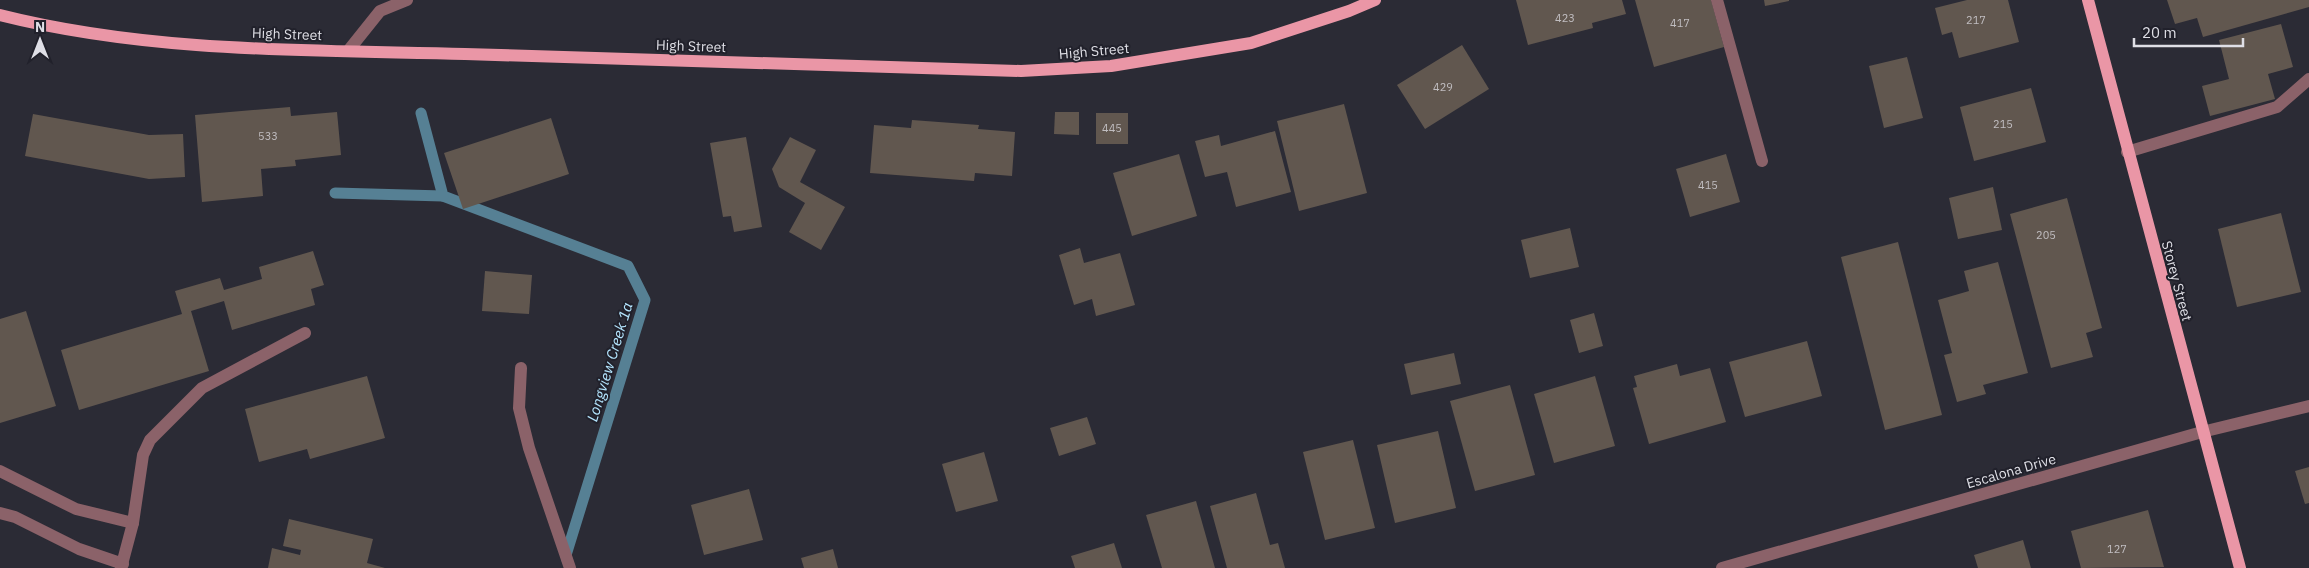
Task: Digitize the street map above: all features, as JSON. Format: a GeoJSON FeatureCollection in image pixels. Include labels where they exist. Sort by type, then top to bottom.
{"type":"FeatureCollection","features":[{"type":"Feature","properties":{"kind":"main road","name":"High Street"},"geometry":{"type":"LineString","coordinates":[[0,15],[48,27],[108,37],[182,44],[348,51],[1021,71],[1110,66],[1251,43],[1349,11],[1375,0]]}},
{"type":"Feature","properties":{"kind":"main road","name":"Storey Street"},"geometry":{"type":"LineString","coordinates":[[2088,0],[2127,152],[2240,568]]}},
{"type":"Feature","properties":{"kind":"street"},"geometry":{"type":"LineString","coordinates":[[348,51],[380,11],[407,0]]}},
{"type":"Feature","properties":{"kind":"street"},"geometry":{"type":"LineString","coordinates":[[1717,0],[1762,161]]}},
{"type":"Feature","properties":{"kind":"street"},"geometry":{"type":"LineString","coordinates":[[2127,152],[2276,107],[2309,79]]}},
{"type":"Feature","properties":{"kind":"street"},"geometry":{"type":"LineString","coordinates":[[0,513],[15,517],[78,548],[122,566],[133,523],[143,455],[150,440],[202,388],[305,332]]}},
{"type":"Feature","properties":{"kind":"street"},"geometry":{"type":"LineString","coordinates":[[521,368],[519,408],[529,448],[570,568]]}},
{"type":"Feature","properties":{"kind":"street","name":"Escalona Drive"},"geometry":{"type":"LineString","coordinates":[[1722,568],[2202,432],[2309,406]]}},
{"type":"Feature","properties":{"kind":"street"},"geometry":{"type":"LineString","coordinates":[[0,471],[76,509],[133,523]]}},
{"type":"Feature","properties":{"kind":"building"},"geometry":{"type":"Polygon","coordinates":[[[1516,0],[1622,0],[1626,14],[1592,23],[1593,28],[1528,45],[1516,0]]]}},
{"type":"Feature","properties":{"kind":"building"},"geometry":{"type":"Polygon","coordinates":[[[1635,0],[1711,0],[1724,47],[1654,67],[1635,0]]]}},
{"type":"Feature","properties":{"kind":"building"},"geometry":{"type":"Polygon","coordinates":[[[1764,0],[1789,0],[1789,1],[1765,6],[1764,0]]]}},
{"type":"Feature","properties":{"kind":"building"},"geometry":{"type":"Polygon","coordinates":[[[1967,0],[2008,0],[2019,42],[1959,58],[1952,32],[1942,35],[1935,8],[1967,0]]]}},
{"type":"Feature","properties":{"kind":"building"},"geometry":{"type":"Polygon","coordinates":[[[2167,0],[2309,0],[2309,7],[2203,37],[2197,18],[2175,24],[2167,0]]]}},
{"type":"Feature","properties":{"kind":"building"},"geometry":{"type":"Polygon","coordinates":[[[2281,24],[2293,67],[2268,74],[2275,99],[2210,116],[2202,86],[2229,79],[2219,40],[2281,24]]]}},
{"type":"Feature","properties":{"kind":"building"},"geometry":{"type":"Polygon","coordinates":[[[1462,45],[1489,89],[1425,129],[1397,85],[1462,45]]]}},
{"type":"Feature","properties":{"kind":"building"},"geometry":{"type":"Polygon","coordinates":[[[1907,57],[1923,118],[1884,128],[1869,66],[1907,57]]]}},
{"type":"Feature","properties":{"kind":"building"},"geometry":{"type":"Polygon","coordinates":[[[2031,88],[2046,142],[1974,161],[1960,107],[2031,88]]]}},
{"type":"Feature","properties":{"kind":"building"},"geometry":{"type":"Polygon","coordinates":[[[1344,104],[1367,193],[1299,211],[1277,121],[1344,104]]]}},
{"type":"Feature","properties":{"kind":"building"},"geometry":{"type":"Polygon","coordinates":[[[290,107],[291,116],[337,112],[341,155],[295,160],[296,166],[261,169],[263,196],[202,202],[195,115],[290,107]]]}},
{"type":"Feature","properties":{"kind":"building"},"geometry":{"type":"Polygon","coordinates":[[[1055,112],[1079,112],[1079,135],[1054,134],[1055,112]]]}},
{"type":"Feature","properties":{"kind":"building"},"geometry":{"type":"Polygon","coordinates":[[[1096,113],[1128,113],[1128,144],[1096,144],[1096,113]]]}},
{"type":"Feature","properties":{"kind":"building"},"geometry":{"type":"Polygon","coordinates":[[[33,114],[149,135],[183,134],[185,177],[149,179],[25,156],[33,114]]]}},
{"type":"Feature","properties":{"kind":"building"},"geometry":{"type":"Polygon","coordinates":[[[551,118],[569,174],[463,209],[444,153],[551,118]]]}},
{"type":"Feature","properties":{"kind":"building"},"geometry":{"type":"Polygon","coordinates":[[[912,120],[979,125],[978,129],[1015,132],[1012,176],[975,173],[974,181],[870,173],[874,125],[911,128],[912,120]]]}},
{"type":"Feature","properties":{"kind":"building"},"geometry":{"type":"Polygon","coordinates":[[[1275,131],[1291,192],[1236,207],[1227,172],[1205,177],[1195,141],[1219,135],[1221,146],[1275,131]]]}},
{"type":"Feature","properties":{"kind":"building"},"geometry":{"type":"Polygon","coordinates":[[[746,137],[762,227],[734,232],[731,216],[723,217],[710,143],[746,137]]]}},
{"type":"Feature","properties":{"kind":"building"},"geometry":{"type":"Polygon","coordinates":[[[790,137],[816,150],[800,182],[845,207],[821,250],[789,232],[805,203],[779,187],[772,169],[790,137]]]}},
{"type":"Feature","properties":{"kind":"building"},"geometry":{"type":"Polygon","coordinates":[[[1179,154],[1197,216],[1132,236],[1113,173],[1179,154]]]}},
{"type":"Feature","properties":{"kind":"building"},"geometry":{"type":"Polygon","coordinates":[[[1726,154],[1740,202],[1690,217],[1676,169],[1726,154]]]}},
{"type":"Feature","properties":{"kind":"building"},"geometry":{"type":"Polygon","coordinates":[[[1993,187],[2002,230],[1958,239],[1949,198],[1993,187]]]}},
{"type":"Feature","properties":{"kind":"building"},"geometry":{"type":"Polygon","coordinates":[[[2067,198],[2102,328],[2086,333],[2093,357],[2051,368],[2010,214],[2067,198]]]}},
{"type":"Feature","properties":{"kind":"building"},"geometry":{"type":"Polygon","coordinates":[[[2281,213],[2301,292],[2237,307],[2218,229],[2281,213]]]}},
{"type":"Feature","properties":{"kind":"building"},"geometry":{"type":"Polygon","coordinates":[[[1570,228],[1579,267],[1530,278],[1521,240],[1570,228]]]}},
{"type":"Feature","properties":{"kind":"building"},"geometry":{"type":"Polygon","coordinates":[[[1898,242],[1942,415],[1885,430],[1841,257],[1898,242]]]}},
{"type":"Feature","properties":{"kind":"building"},"geometry":{"type":"Polygon","coordinates":[[[1080,248],[1084,263],[1120,253],[1135,305],[1096,316],[1092,299],[1074,305],[1059,255],[1080,248]]]}},
{"type":"Feature","properties":{"kind":"building"},"geometry":{"type":"Polygon","coordinates":[[[313,251],[324,285],[311,289],[315,305],[232,330],[224,301],[191,311],[209,371],[79,410],[61,350],[182,314],[175,291],[220,278],[224,290],[262,279],[259,267],[313,251]]]}},
{"type":"Feature","properties":{"kind":"building"},"geometry":{"type":"Polygon","coordinates":[[[1998,262],[2028,373],[1983,385],[1986,394],[1957,402],[1944,355],[1952,353],[1938,300],[1969,291],[1964,271],[1998,262]]]}},
{"type":"Feature","properties":{"kind":"building"},"geometry":{"type":"Polygon","coordinates":[[[485,271],[532,275],[529,314],[482,311],[485,271]]]}},
{"type":"Feature","properties":{"kind":"building"},"geometry":{"type":"Polygon","coordinates":[[[26,311],[56,406],[0,423],[0,319],[26,311]]]}},
{"type":"Feature","properties":{"kind":"building"},"geometry":{"type":"Polygon","coordinates":[[[1594,313],[1603,346],[1579,353],[1570,320],[1594,313]]]}},
{"type":"Feature","properties":{"kind":"building"},"geometry":{"type":"Polygon","coordinates":[[[1807,341],[1822,396],[1745,417],[1729,362],[1807,341]]]}},
{"type":"Feature","properties":{"kind":"building"},"geometry":{"type":"Polygon","coordinates":[[[1454,353],[1461,384],[1411,395],[1404,364],[1454,353]]]}},
{"type":"Feature","properties":{"kind":"building"},"geometry":{"type":"Polygon","coordinates":[[[1677,364],[1680,376],[1710,368],[1726,422],[1649,444],[1633,388],[1637,387],[1634,376],[1677,364]]]}},
{"type":"Feature","properties":{"kind":"building"},"geometry":{"type":"Polygon","coordinates":[[[367,376],[385,438],[310,459],[307,449],[259,462],[245,409],[367,376]]]}},
{"type":"Feature","properties":{"kind":"building"},"geometry":{"type":"Polygon","coordinates":[[[1595,376],[1615,446],[1554,463],[1534,394],[1595,376]]]}},
{"type":"Feature","properties":{"kind":"building"},"geometry":{"type":"Polygon","coordinates":[[[1510,385],[1535,475],[1475,491],[1450,401],[1510,385]]]}},
{"type":"Feature","properties":{"kind":"building"},"geometry":{"type":"Polygon","coordinates":[[[1087,417],[1096,444],[1059,456],[1050,428],[1087,417]]]}},
{"type":"Feature","properties":{"kind":"building"},"geometry":{"type":"Polygon","coordinates":[[[1438,431],[1456,508],[1395,523],[1377,445],[1438,431]]]}},
{"type":"Feature","properties":{"kind":"building"},"geometry":{"type":"Polygon","coordinates":[[[1353,440],[1375,528],[1325,540],[1303,452],[1353,440]]]}},
{"type":"Feature","properties":{"kind":"building"},"geometry":{"type":"Polygon","coordinates":[[[984,452],[998,501],[956,512],[942,464],[984,452]]]}},
{"type":"Feature","properties":{"kind":"building"},"geometry":{"type":"Polygon","coordinates":[[[2309,467],[2309,503],[2305,504],[2295,471],[2309,467]]]}},
{"type":"Feature","properties":{"kind":"building"},"geometry":{"type":"Polygon","coordinates":[[[749,489],[763,540],[704,555],[691,505],[749,489]]]}},
{"type":"Feature","properties":{"kind":"building"},"geometry":{"type":"Polygon","coordinates":[[[1256,493],[1270,545],[1278,543],[1285,568],[1227,568],[1210,506],[1256,493]]]}},
{"type":"Feature","properties":{"kind":"building"},"geometry":{"type":"Polygon","coordinates":[[[1196,501],[1215,568],[1162,568],[1146,515],[1196,501]]]}},
{"type":"Feature","properties":{"kind":"building"},"geometry":{"type":"Polygon","coordinates":[[[2148,510],[2164,567],[2081,568],[2071,531],[2148,510]]]}},
{"type":"Feature","properties":{"kind":"building"},"geometry":{"type":"Polygon","coordinates":[[[289,519],[373,539],[367,563],[385,568],[268,568],[272,548],[300,555],[301,550],[283,546],[289,519]]]}},
{"type":"Feature","properties":{"kind":"building"},"geometry":{"type":"Polygon","coordinates":[[[2023,540],[2031,568],[1978,568],[1974,555],[2023,540]]]}},
{"type":"Feature","properties":{"kind":"building"},"geometry":{"type":"Polygon","coordinates":[[[1114,543],[1122,568],[1075,568],[1071,556],[1114,543]]]}},
{"type":"Feature","properties":{"kind":"building"},"geometry":{"type":"Polygon","coordinates":[[[833,549],[838,568],[804,568],[801,558],[833,549]]]}},
{"type":"Feature","properties":{"kind":"waterway","name":"Longview Creek 1a"},"geometry":{"type":"LineString","coordinates":[[421,113],[443,196],[628,266],[645,300],[566,555],[567,560]]}},
{"type":"Feature","properties":{"kind":"waterway"},"geometry":{"type":"LineString","coordinates":[[335,193],[443,196]]}}]}
